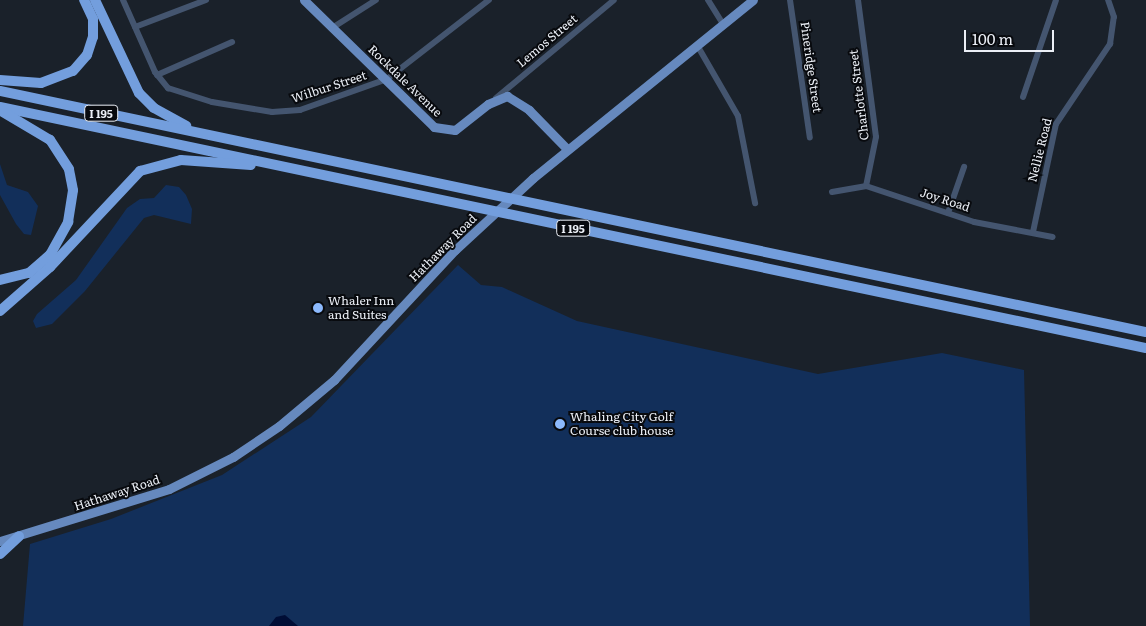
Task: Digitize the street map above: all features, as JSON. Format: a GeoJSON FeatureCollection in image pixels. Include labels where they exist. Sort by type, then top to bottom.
{"type":"FeatureCollection","features":[{"type":"Feature","properties":{"kind":"highway"},"geometry":{"type":"LineString","coordinates":[[0,80],[41,83],[73,71],[87,55],[93,37],[93,19],[84,0]]}},
{"type":"Feature","properties":{"kind":"highway"},"geometry":{"type":"LineString","coordinates":[[95,0],[142,97],[164,115],[202,134]]}},
{"type":"Feature","properties":{"kind":"highway","name":"I 195"},"geometry":{"type":"LineString","coordinates":[[0,91],[1146,332]]}},
{"type":"Feature","properties":{"kind":"highway"},"geometry":{"type":"LineString","coordinates":[[0,109],[50,140],[69,169],[74,190],[68,222],[50,255],[29,273],[0,280]]}},
{"type":"Feature","properties":{"kind":"highway","name":"I 195"},"geometry":{"type":"LineString","coordinates":[[0,109],[1146,348]]}},
{"type":"Feature","properties":{"kind":"highway"},"geometry":{"type":"LineString","coordinates":[[0,311],[50,267],[122,187],[146,167],[181,160],[290,168]]}},
{"type":"Feature","properties":{"kind":"highway"},"geometry":{"type":"LineString","coordinates":[[0,554],[19,536]]}},
{"type":"Feature","properties":{"kind":"main road","name":"Rockdale Avenue"},"geometry":{"type":"LineString","coordinates":[[304,0],[387,79],[423,119],[444,131],[458,129],[494,100]]}},
{"type":"Feature","properties":{"kind":"main road","name":"Hathaway Road"},"geometry":{"type":"LineString","coordinates":[[0,541],[164,491],[263,438],[334,380],[482,226],[528,182],[753,0]]}},
{"type":"Feature","properties":{"kind":"main road"},"geometry":{"type":"LineString","coordinates":[[494,100],[507,96],[518,101],[567,149]]}},
{"type":"Feature","properties":{"kind":"street"},"geometry":{"type":"LineString","coordinates":[[123,0],[157,75],[232,42]]}},
{"type":"Feature","properties":{"kind":"street"},"geometry":{"type":"LineString","coordinates":[[135,27],[206,0]]}},
{"type":"Feature","properties":{"kind":"street"},"geometry":{"type":"LineString","coordinates":[[332,28],[376,0]]}},
{"type":"Feature","properties":{"kind":"street","name":"Wilbur Street"},"geometry":{"type":"LineString","coordinates":[[157,75],[178,94],[272,112],[300,110],[387,79],[489,0]]}},
{"type":"Feature","properties":{"kind":"street","name":"Lemos Street"},"geometry":{"type":"LineString","coordinates":[[494,100],[614,0]]}},
{"type":"Feature","properties":{"kind":"street"},"geometry":{"type":"LineString","coordinates":[[708,0],[723,24]]}},
{"type":"Feature","properties":{"kind":"street","name":"Pineridge Street"},"geometry":{"type":"LineString","coordinates":[[790,0],[810,138]]}},
{"type":"Feature","properties":{"kind":"street","name":"Charlotte Street"},"geometry":{"type":"LineString","coordinates":[[858,0],[876,138],[866,186]]}},
{"type":"Feature","properties":{"kind":"street"},"geometry":{"type":"LineString","coordinates":[[1023,98],[1056,0]]}},
{"type":"Feature","properties":{"kind":"street","name":"Nellie Road"},"geometry":{"type":"LineString","coordinates":[[1033,232],[1056,124],[1110,44],[1114,17],[1108,0]]}},
{"type":"Feature","properties":{"kind":"street"},"geometry":{"type":"LineString","coordinates":[[697,45],[738,116],[755,203]]}},
{"type":"Feature","properties":{"kind":"street"},"geometry":{"type":"LineString","coordinates":[[948,213],[964,167]]}},
{"type":"Feature","properties":{"kind":"street","name":"Joy Road"},"geometry":{"type":"LineString","coordinates":[[832,192],[866,186],[948,213],[1053,237]]}},
{"type":"Feature","properties":{"kind":"shaded area"},"geometry":{"type":"Polygon","coordinates":[[[0,164],[7,185],[28,192],[38,206],[31,235],[24,234],[16,224],[0,195],[0,164]]]}},
{"type":"Feature","properties":{"kind":"shaded area"},"geometry":{"type":"Polygon","coordinates":[[[166,185],[179,187],[186,195],[192,209],[191,224],[154,215],[144,218],[85,291],[52,324],[36,328],[33,321],[37,314],[76,280],[127,208],[140,199],[154,198],[166,185]]]}},
{"type":"Feature","properties":{"kind":"shaded area"},"geometry":{"type":"Polygon","coordinates":[[[458,265],[481,285],[502,287],[577,321],[818,374],[942,353],[1024,370],[1030,626],[23,626],[30,544],[111,519],[222,475],[311,417],[458,265]]]}},
{"type":"Feature","properties":{"kind":"shaded area"},"geometry":{"type":"Polygon","coordinates":[[[285,615],[298,626],[269,626],[276,617],[285,615]]]}},
{"type":"Feature","properties":{"kind":"place","name":"Whaler Inn and Suites"},"geometry":{"type":"Point","coordinates":[318,308]}},
{"type":"Feature","properties":{"kind":"place","name":"Whaling City Golf Course club house"},"geometry":{"type":"Point","coordinates":[560,424]}}]}
